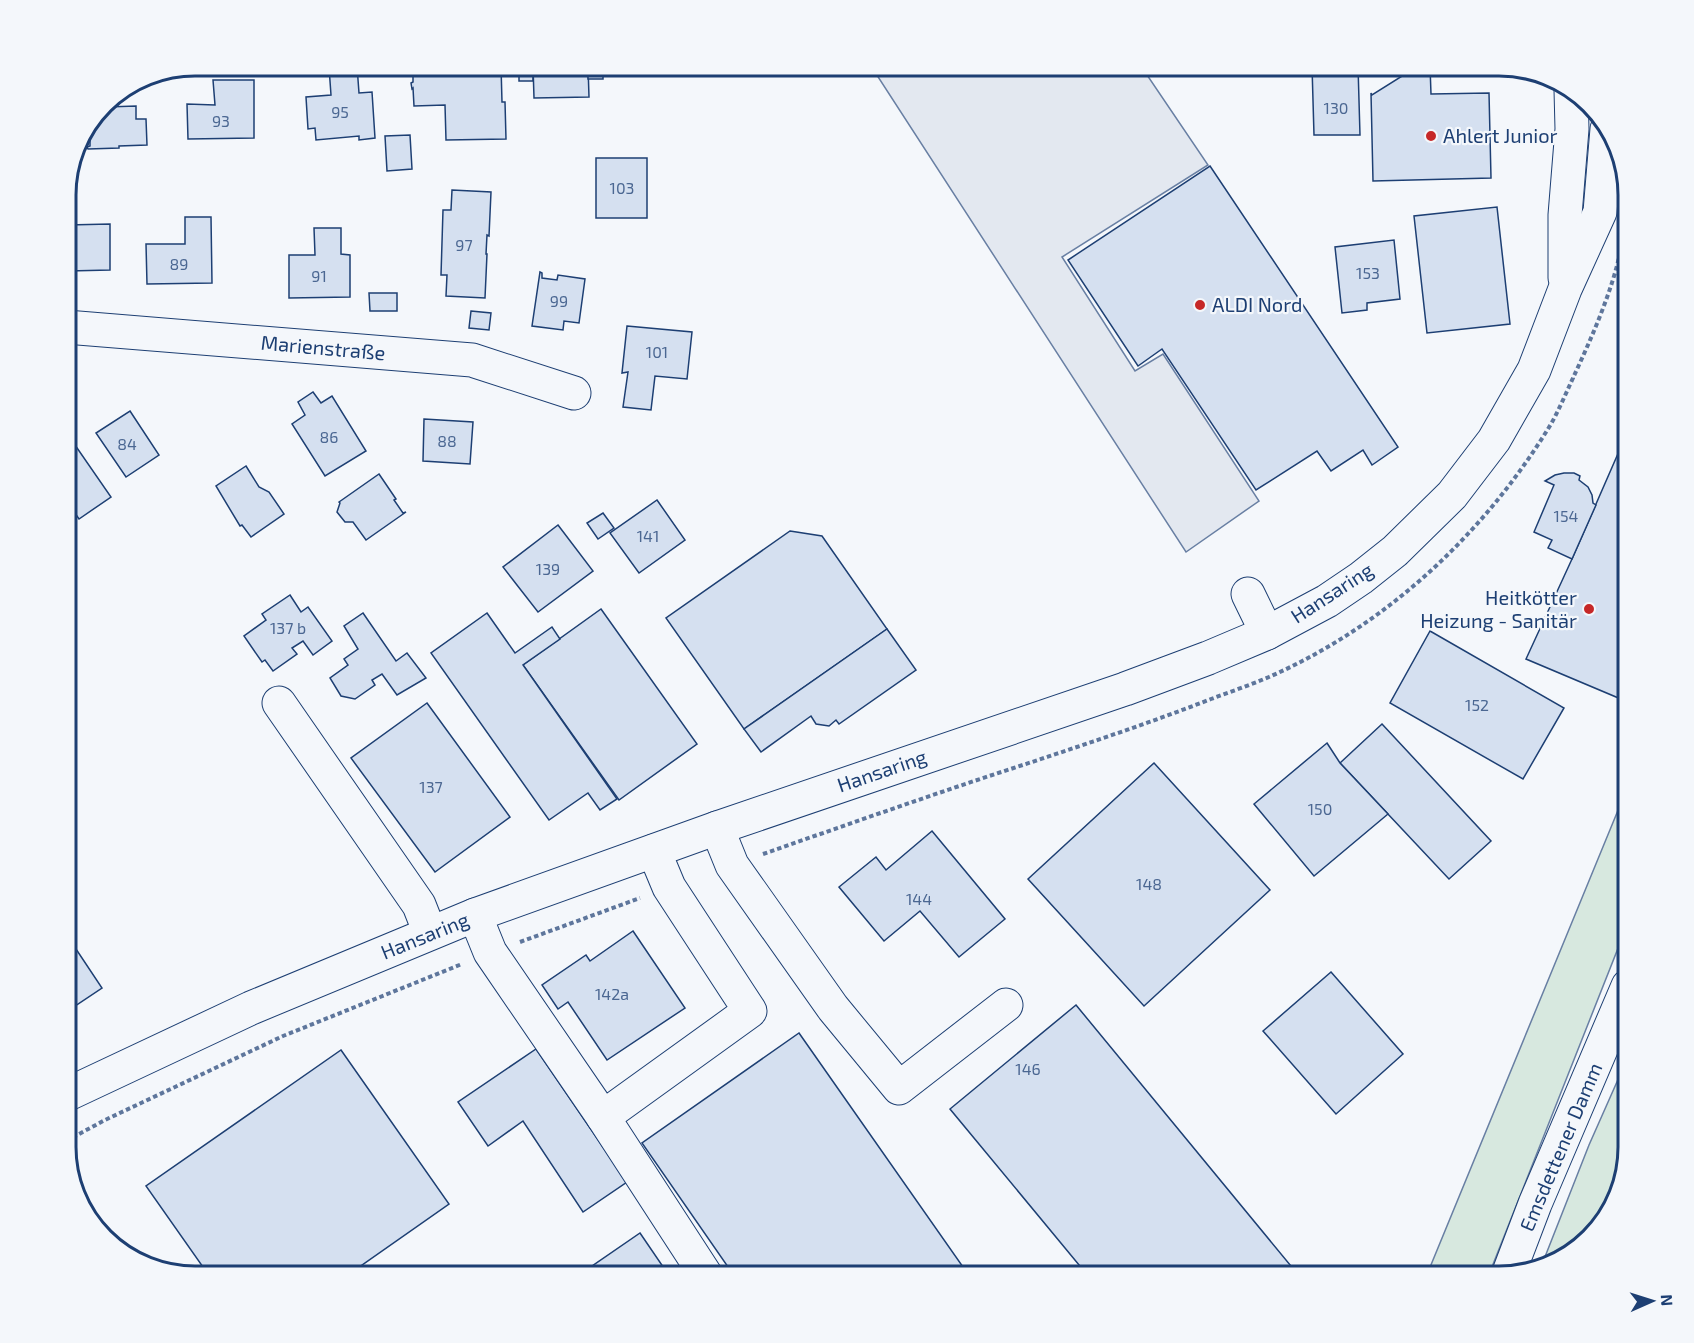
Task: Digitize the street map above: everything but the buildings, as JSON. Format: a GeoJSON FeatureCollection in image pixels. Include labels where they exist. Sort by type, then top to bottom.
{"type":"FeatureCollection","features":[{"type":"Feature","properties":{"kind":"street","name":"Hansaring"},"geometry":{"type":"LineString","coordinates":[[1565,289],[1565,214],[1572,129],[1571,102]]}},
{"type":"Feature","properties":{"kind":"street","name":"Hansaring"},"geometry":{"type":"LineString","coordinates":[[77,1090],[251,1008],[475,915],[717,828],[1125,689],[1267,633],[1327,601],[1395,551],[1452,495],[1494,440],[1534,370],[1565,289],[1600,212],[1606,145]]}},
{"type":"Feature","properties":{"kind":"street","name":"Marienstraße"},"geometry":{"type":"LineString","coordinates":[[77,328],[472,360],[574,393]]}},
{"type":"Feature","properties":{"kind":"street"},"geometry":{"type":"LineString","coordinates":[[1248,594],[1267,633]]}},
{"type":"Feature","properties":{"kind":"street"},"geometry":{"type":"LineString","coordinates":[[279,703],[419,905],[430,933]]}},
{"type":"Feature","properties":{"kind":"street"},"geometry":{"type":"LineString","coordinates":[[717,828],[732,865],[833,1008],[899,1089],[1006,1005]]}},
{"type":"Feature","properties":{"kind":"street"},"geometry":{"type":"LineString","coordinates":[[603,1117],[750,1011],[669,887],[654,851]]}},
{"type":"Feature","properties":{"kind":"street"},"geometry":{"type":"LineString","coordinates":[[475,915],[490,952],[603,1117],[700,1266]]}},
{"type":"Feature","properties":{"kind":"street","name":"Emsdettener Damm"},"geometry":{"type":"LineString","coordinates":[[1512,1265],[1535,1204],[1618,1009]]}},
{"type":"Feature","properties":{"kind":"shaded area"},"geometry":{"type":"Polygon","coordinates":[[[877,76],[1148,76],[1208,165],[1062,257],[1135,371],[1163,354],[1259,501],[1186,552],[877,76]]]}},
{"type":"Feature","properties":{"kind":"shaded area"},"geometry":{"type":"Polygon","coordinates":[[[1618,810],[1618,948],[1492,1266],[1431,1266],[1618,810]]]}},
{"type":"Feature","properties":{"kind":"shaded area"},"geometry":{"type":"Polygon","coordinates":[[[1618,1080],[1618,1148],[1611,1186],[1602,1207],[1583,1232],[1558,1251],[1545,1257],[1589,1145],[1618,1080]]]}},
{"type":"Feature","properties":{"kind":"place","name":"Ahlert Junior"},"geometry":{"type":"Point","coordinates":[1431,136]}},
{"type":"Feature","properties":{"kind":"place","name":"ALDI Nord"},"geometry":{"type":"Point","coordinates":[1200,305]}},
{"type":"Feature","properties":{"kind":"place","name":"Heitkötter Heizung - Sanitär"},"geometry":{"type":"Point","coordinates":[1589,609]}}]}
